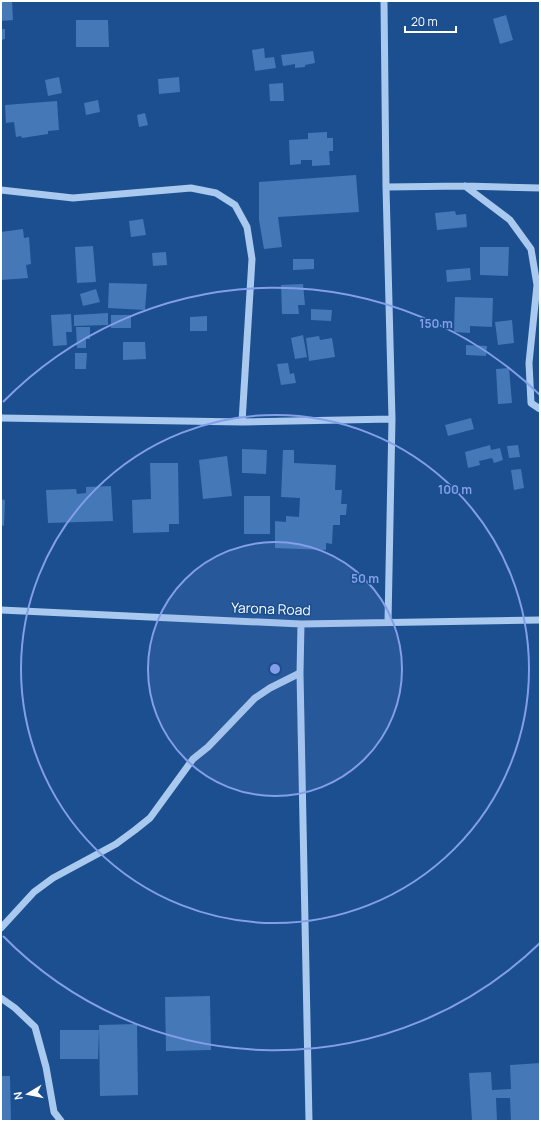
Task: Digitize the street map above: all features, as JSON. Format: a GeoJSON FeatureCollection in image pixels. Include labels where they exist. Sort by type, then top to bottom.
{"type":"FeatureCollection","features":[{"type":"Feature","properties":{"kind":"street"},"geometry":{"type":"LineString","coordinates":[[384,1],[386,187],[392,419],[388,622]]}},
{"type":"Feature","properties":{"kind":"street"},"geometry":{"type":"LineString","coordinates":[[386,187],[465,186],[540,188]]}},
{"type":"Feature","properties":{"kind":"street"},"geometry":{"type":"LineString","coordinates":[[465,186],[510,220],[531,249],[537,285],[529,363],[531,403],[540,409]]}},
{"type":"Feature","properties":{"kind":"street"},"geometry":{"type":"LineString","coordinates":[[1,190],[73,198],[192,188],[216,192],[235,206],[247,227],[252,259],[242,422]]}},
{"type":"Feature","properties":{"kind":"street"},"geometry":{"type":"LineString","coordinates":[[1,418],[242,422],[392,419]]}},
{"type":"Feature","properties":{"kind":"street","name":"Yarona Road"},"geometry":{"type":"LineString","coordinates":[[1,610],[301,624],[540,620]]}},
{"type":"Feature","properties":{"kind":"street"},"geometry":{"type":"LineString","coordinates":[[301,624],[300,673],[309,1121]]}},
{"type":"Feature","properties":{"kind":"street"},"geometry":{"type":"LineString","coordinates":[[1,928],[34,892],[53,878],[116,844],[150,818],[193,759],[208,746],[255,698],[270,688],[300,673]]}},
{"type":"Feature","properties":{"kind":"street"},"geometry":{"type":"LineString","coordinates":[[1,998],[16,1008],[35,1027],[46,1066],[54,1112],[61,1121]]}},
{"type":"Feature","properties":{"kind":"building"},"geometry":{"type":"Polygon","coordinates":[[[1,1],[12,1],[13,20],[1,21],[1,1]]]}},
{"type":"Feature","properties":{"kind":"building"},"geometry":{"type":"Polygon","coordinates":[[[506,15],[513,40],[500,44],[493,19],[506,15]]]}},
{"type":"Feature","properties":{"kind":"building"},"geometry":{"type":"Polygon","coordinates":[[[76,20],[108,20],[109,47],[76,47],[76,20]]]}},
{"type":"Feature","properties":{"kind":"building"},"geometry":{"type":"Polygon","coordinates":[[[1,29],[5,29],[5,39],[1,40],[1,29]]]}},
{"type":"Feature","properties":{"kind":"building"},"geometry":{"type":"Polygon","coordinates":[[[264,48],[265,58],[274,57],[276,68],[255,71],[252,50],[264,48]]]}},
{"type":"Feature","properties":{"kind":"building"},"geometry":{"type":"Polygon","coordinates":[[[313,51],[315,63],[305,65],[305,67],[295,68],[295,64],[283,66],[281,55],[313,51]]]}},
{"type":"Feature","properties":{"kind":"building"},"geometry":{"type":"Polygon","coordinates":[[[59,77],[62,93],[48,96],[45,80],[59,77]]]}},
{"type":"Feature","properties":{"kind":"building"},"geometry":{"type":"Polygon","coordinates":[[[179,77],[180,92],[159,94],[158,79],[179,77]]]}},
{"type":"Feature","properties":{"kind":"building"},"geometry":{"type":"Polygon","coordinates":[[[283,83],[284,101],[270,101],[269,84],[283,83]]]}},
{"type":"Feature","properties":{"kind":"building"},"geometry":{"type":"Polygon","coordinates":[[[98,100],[100,112],[86,115],[84,103],[98,100]]]}},
{"type":"Feature","properties":{"kind":"building"},"geometry":{"type":"Polygon","coordinates":[[[57,101],[59,130],[48,131],[48,134],[22,138],[21,136],[16,137],[14,122],[6,123],[5,105],[57,101]]]}},
{"type":"Feature","properties":{"kind":"building"},"geometry":{"type":"Polygon","coordinates":[[[145,113],[148,125],[139,127],[137,115],[145,113]]]}},
{"type":"Feature","properties":{"kind":"building"},"geometry":{"type":"Polygon","coordinates":[[[327,132],[327,138],[333,138],[333,151],[329,151],[330,165],[312,166],[312,160],[301,160],[301,164],[290,165],[289,140],[308,139],[308,133],[327,132]]]}},
{"type":"Feature","properties":{"kind":"building"},"geometry":{"type":"Polygon","coordinates":[[[356,175],[359,212],[278,217],[282,247],[264,249],[259,220],[259,182],[356,175]]]}},
{"type":"Feature","properties":{"kind":"building"},"geometry":{"type":"Polygon","coordinates":[[[455,211],[456,215],[466,214],[467,227],[437,230],[435,213],[455,211]]]}},
{"type":"Feature","properties":{"kind":"building"},"geometry":{"type":"Polygon","coordinates":[[[143,219],[146,235],[131,237],[129,221],[143,219]]]}},
{"type":"Feature","properties":{"kind":"building"},"geometry":{"type":"Polygon","coordinates":[[[23,229],[24,238],[29,237],[31,264],[26,265],[28,278],[1,280],[1,232],[23,229]]]}},
{"type":"Feature","properties":{"kind":"building"},"geometry":{"type":"Polygon","coordinates":[[[93,246],[96,282],[77,283],[75,247],[93,246]]]}},
{"type":"Feature","properties":{"kind":"building"},"geometry":{"type":"Polygon","coordinates":[[[480,247],[509,247],[508,276],[480,275],[480,247]]]}},
{"type":"Feature","properties":{"kind":"building"},"geometry":{"type":"Polygon","coordinates":[[[166,252],[167,265],[153,266],[152,253],[166,252]]]}},
{"type":"Feature","properties":{"kind":"building"},"geometry":{"type":"Polygon","coordinates":[[[293,259],[314,259],[314,269],[293,270],[293,259]]]}},
{"type":"Feature","properties":{"kind":"building"},"geometry":{"type":"Polygon","coordinates":[[[470,268],[471,280],[447,282],[446,270],[470,268]]]}},
{"type":"Feature","properties":{"kind":"building"},"geometry":{"type":"Polygon","coordinates":[[[109,283],[147,284],[145,310],[108,308],[109,283]]]}},
{"type":"Feature","properties":{"kind":"building"},"geometry":{"type":"Polygon","coordinates":[[[303,284],[305,305],[298,305],[299,314],[282,314],[281,285],[303,284]]]}},
{"type":"Feature","properties":{"kind":"building"},"geometry":{"type":"Polygon","coordinates":[[[96,289],[100,302],[83,306],[80,294],[96,289]]]}},
{"type":"Feature","properties":{"kind":"building"},"geometry":{"type":"Polygon","coordinates":[[[455,297],[493,298],[492,327],[470,326],[470,333],[454,332],[455,297]]]}},
{"type":"Feature","properties":{"kind":"building"},"geometry":{"type":"Polygon","coordinates":[[[311,309],[332,310],[331,321],[311,320],[311,309]]]}},
{"type":"Feature","properties":{"kind":"building"},"geometry":{"type":"Polygon","coordinates":[[[108,313],[108,325],[74,326],[74,315],[108,313]]]}},
{"type":"Feature","properties":{"kind":"building"},"geometry":{"type":"Polygon","coordinates":[[[71,314],[72,332],[66,332],[67,345],[53,346],[51,315],[71,314]]]}},
{"type":"Feature","properties":{"kind":"building"},"geometry":{"type":"Polygon","coordinates":[[[111,315],[131,315],[131,328],[111,328],[111,315]]]}},
{"type":"Feature","properties":{"kind":"building"},"geometry":{"type":"Polygon","coordinates":[[[207,316],[207,331],[190,331],[190,317],[207,316]]]}},
{"type":"Feature","properties":{"kind":"building"},"geometry":{"type":"Polygon","coordinates":[[[512,320],[514,343],[498,345],[495,322],[512,320]]]}},
{"type":"Feature","properties":{"kind":"building"},"geometry":{"type":"Polygon","coordinates":[[[76,327],[90,327],[90,339],[86,339],[86,348],[77,348],[76,327]]]}},
{"type":"Feature","properties":{"kind":"building"},"geometry":{"type":"Polygon","coordinates":[[[303,335],[307,357],[295,359],[291,338],[303,335]]]}},
{"type":"Feature","properties":{"kind":"building"},"geometry":{"type":"Polygon","coordinates":[[[319,336],[320,340],[332,338],[335,357],[309,361],[306,338],[319,336]]]}},
{"type":"Feature","properties":{"kind":"building"},"geometry":{"type":"Polygon","coordinates":[[[123,342],[145,342],[146,359],[123,360],[123,342]]]}},
{"type":"Feature","properties":{"kind":"building"},"geometry":{"type":"Polygon","coordinates":[[[466,345],[487,346],[486,356],[466,355],[466,345]]]}},
{"type":"Feature","properties":{"kind":"building"},"geometry":{"type":"Polygon","coordinates":[[[75,353],[87,353],[86,369],[75,369],[75,353]]]}},
{"type":"Feature","properties":{"kind":"building"},"geometry":{"type":"Polygon","coordinates":[[[288,363],[290,374],[294,373],[296,383],[281,385],[277,364],[288,363]]]}},
{"type":"Feature","properties":{"kind":"building"},"geometry":{"type":"Polygon","coordinates":[[[509,368],[512,403],[498,404],[496,369],[509,368]]]}},
{"type":"Feature","properties":{"kind":"building"},"geometry":{"type":"Polygon","coordinates":[[[471,418],[474,429],[448,436],[445,425],[471,418]]]}},
{"type":"Feature","properties":{"kind":"building"},"geometry":{"type":"Polygon","coordinates":[[[490,445],[491,450],[500,448],[503,460],[494,463],[492,458],[479,461],[480,465],[468,468],[465,452],[490,445]]]}},
{"type":"Feature","properties":{"kind":"building"},"geometry":{"type":"Polygon","coordinates":[[[518,445],[520,457],[509,458],[507,446],[518,445]]]}},
{"type":"Feature","properties":{"kind":"building"},"geometry":{"type":"Polygon","coordinates":[[[242,449],[267,450],[266,474],[242,473],[242,449]]]}},
{"type":"Feature","properties":{"kind":"building"},"geometry":{"type":"Polygon","coordinates":[[[283,450],[294,450],[294,463],[336,465],[335,490],[342,490],[341,504],[347,504],[346,515],[340,515],[340,525],[333,525],[332,544],[326,543],[326,550],[275,548],[275,521],[286,522],[286,516],[299,517],[300,498],[281,497],[283,450]]]}},
{"type":"Feature","properties":{"kind":"building"},"geometry":{"type":"Polygon","coordinates":[[[227,456],[232,496],[203,499],[199,460],[227,456]]]}},
{"type":"Feature","properties":{"kind":"building"},"geometry":{"type":"Polygon","coordinates":[[[150,463],[178,463],[179,524],[169,524],[169,532],[133,533],[132,500],[151,499],[150,463]]]}},
{"type":"Feature","properties":{"kind":"building"},"geometry":{"type":"Polygon","coordinates":[[[521,469],[524,488],[514,490],[511,470],[521,469]]]}},
{"type":"Feature","properties":{"kind":"building"},"geometry":{"type":"Polygon","coordinates":[[[111,486],[113,521],[48,523],[46,490],[76,489],[77,494],[86,493],[86,487],[111,486]]]}},
{"type":"Feature","properties":{"kind":"building"},"geometry":{"type":"Polygon","coordinates":[[[244,496],[270,496],[270,534],[244,534],[244,496]]]}},
{"type":"Feature","properties":{"kind":"building"},"geometry":{"type":"Polygon","coordinates":[[[1,499],[5,500],[4,526],[1,525],[1,499]]]}},
{"type":"Feature","properties":{"kind":"building"},"geometry":{"type":"Polygon","coordinates":[[[210,996],[211,1050],[166,1051],[165,997],[210,996]]]}},
{"type":"Feature","properties":{"kind":"building"},"geometry":{"type":"Polygon","coordinates":[[[137,1024],[138,1095],[100,1096],[99,1025],[137,1024]]]}},
{"type":"Feature","properties":{"kind":"building"},"geometry":{"type":"Polygon","coordinates":[[[60,1030],[99,1030],[98,1059],[60,1059],[60,1030]]]}},
{"type":"Feature","properties":{"kind":"building"},"geometry":{"type":"Polygon","coordinates":[[[540,1063],[540,1120],[511,1121],[510,1098],[496,1098],[497,1121],[472,1121],[469,1073],[491,1072],[492,1090],[511,1089],[510,1065],[540,1063]]]}},
{"type":"Feature","properties":{"kind":"building"},"geometry":{"type":"Polygon","coordinates":[[[1,1076],[10,1076],[11,1121],[1,1121],[1,1076]]]}}]}
